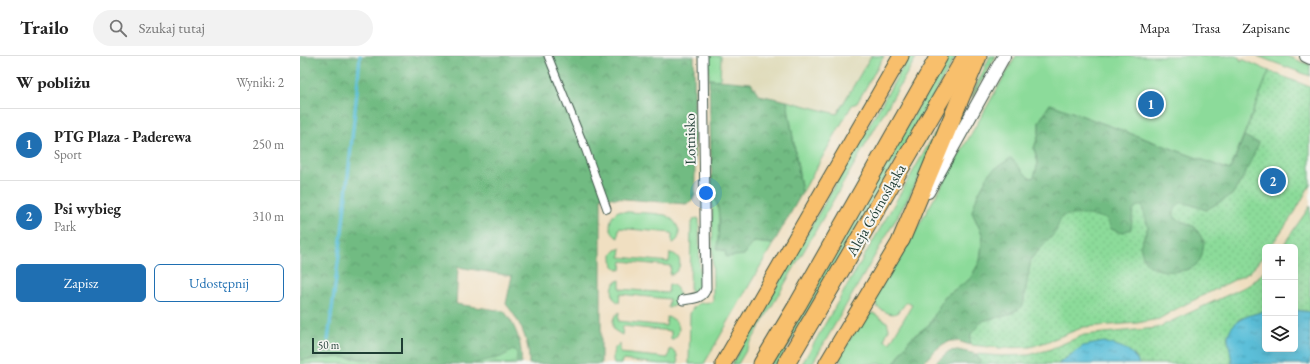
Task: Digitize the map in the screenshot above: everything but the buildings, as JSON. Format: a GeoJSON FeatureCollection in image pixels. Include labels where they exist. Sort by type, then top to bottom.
{"type":"FeatureCollection","features":[{"type":"Feature","properties":{"kind":"highway"},"geometry":{"type":"LineString","coordinates":[[762,364],[939,56]]}},
{"type":"Feature","properties":{"kind":"highway","name":"Aleja Górnośląska"},"geometry":{"type":"LineString","coordinates":[[786,364],[966,56]]}},
{"type":"Feature","properties":{"kind":"highway"},"geometry":{"type":"LineString","coordinates":[[827,364],[901,240],[978,56]]}},
{"type":"Feature","properties":{"kind":"main road"},"geometry":{"type":"LineString","coordinates":[[723,364],[901,56]]}},
{"type":"Feature","properties":{"kind":"street"},"geometry":{"type":"LineString","coordinates":[[548,56],[585,148],[607,209]]}},
{"type":"Feature","properties":{"kind":"street","name":"Lotnisko"},"geometry":{"type":"LineString","coordinates":[[683,300],[705,294],[706,288],[703,56]]}},
{"type":"Feature","properties":{"kind":"street"},"geometry":{"type":"LineString","coordinates":[[901,240],[1004,56]]}},
{"type":"Feature","properties":{"kind":"street"},"geometry":{"type":"LineString","coordinates":[[1306,56],[1310,58]]}},
{"type":"Feature","properties":{"kind":"shaded area"},"geometry":{"type":"Polygon","coordinates":[[[721,56],[871,56],[837,114],[759,95],[751,83],[720,80],[721,56]]]}},
{"type":"Feature","properties":{"kind":"green space"},"geometry":{"type":"Polygon","coordinates":[[[300,56],[694,56],[695,195],[692,201],[686,204],[601,197],[601,364],[529,364],[528,348],[523,332],[516,317],[506,304],[512,276],[458,267],[456,304],[504,311],[518,336],[521,350],[521,364],[412,364],[341,357],[300,360],[300,56]]]}},
{"type":"Feature","properties":{"kind":"green space"},"geometry":{"type":"Polygon","coordinates":[[[709,56],[721,56],[720,80],[709,79],[709,56]]]}},
{"type":"Feature","properties":{"kind":"green space"},"geometry":{"type":"Polygon","coordinates":[[[871,56],[884,56],[857,103],[852,105],[802,193],[787,101],[837,114],[871,56]]]}},
{"type":"Feature","properties":{"kind":"green space"},"geometry":{"type":"Polygon","coordinates":[[[909,56],[917,56],[738,364],[732,364],[909,56]]]}},
{"type":"Feature","properties":{"kind":"green space"},"geometry":{"type":"Polygon","coordinates":[[[948,56],[956,56],[778,364],[770,364],[948,56]]]}},
{"type":"Feature","properties":{"kind":"green space"},"geometry":{"type":"Polygon","coordinates":[[[990,56],[996,56],[972,98],[973,93],[990,56]]]}},
{"type":"Feature","properties":{"kind":"green space"},"geometry":{"type":"Polygon","coordinates":[[[1016,56],[1235,56],[1240,58],[1242,61],[1242,59],[1269,71],[1230,170],[1050,104],[1039,122],[1039,134],[1034,148],[1038,163],[1034,178],[1029,178],[972,212],[983,236],[980,261],[970,279],[944,297],[930,324],[910,339],[894,364],[840,364],[842,361],[838,359],[864,316],[873,313],[887,322],[889,329],[884,340],[890,343],[912,305],[906,302],[899,311],[890,314],[877,307],[874,298],[898,258],[900,258],[1016,56]]]}},
{"type":"Feature","properties":{"kind":"green space"},"geometry":{"type":"Polygon","coordinates":[[[1257,56],[1286,56],[1310,65],[1310,76],[1257,56]]]}},
{"type":"Feature","properties":{"kind":"green space"},"geometry":{"type":"Polygon","coordinates":[[[1269,71],[1310,87],[1310,185],[1295,212],[1272,244],[1262,244],[1262,258],[1250,272],[1159,319],[1137,323],[1084,327],[1030,347],[1000,348],[971,345],[971,334],[982,321],[1009,315],[1023,306],[1031,259],[1055,233],[1062,216],[1084,215],[1107,219],[1111,229],[1121,233],[1131,229],[1133,211],[1137,206],[1142,206],[1148,227],[1140,246],[1142,256],[1145,261],[1149,265],[1163,271],[1170,272],[1192,268],[1199,262],[1202,256],[1204,241],[1195,227],[1175,218],[1175,210],[1180,203],[1185,203],[1206,210],[1232,195],[1242,180],[1259,143],[1244,136],[1269,71]]]}},
{"type":"Feature","properties":{"kind":"green space"},"geometry":{"type":"Polygon","coordinates":[[[709,79],[751,83],[759,95],[787,101],[802,193],[773,244],[754,242],[744,255],[726,257],[725,251],[717,249],[719,213],[718,206],[712,196],[709,79]]]}},
{"type":"Feature","properties":{"kind":"green space"},"geometry":{"type":"Polygon","coordinates":[[[1050,104],[1230,170],[1244,136],[1261,144],[1255,159],[1232,195],[1206,210],[1185,203],[1175,218],[1195,227],[1204,241],[1200,259],[1192,268],[1170,272],[1163,271],[1149,265],[1144,259],[1140,246],[1148,227],[1133,211],[1131,229],[1121,233],[1111,229],[1055,233],[1031,259],[1023,306],[1009,315],[982,321],[970,343],[971,345],[952,341],[944,344],[936,350],[922,364],[894,364],[910,339],[930,324],[944,297],[970,279],[980,261],[983,236],[972,212],[977,196],[990,172],[1011,158],[1029,178],[1034,177],[1038,163],[1034,148],[1039,134],[1039,122],[1050,104]]]}},
{"type":"Feature","properties":{"kind":"green space"},"geometry":{"type":"Polygon","coordinates":[[[945,116],[918,179],[907,200],[812,364],[802,364],[945,116]]]}},
{"type":"Feature","properties":{"kind":"green space"},"geometry":{"type":"Polygon","coordinates":[[[712,196],[718,206],[719,213],[718,249],[744,255],[754,242],[773,244],[704,364],[689,364],[690,314],[697,305],[713,302],[712,196]]]}},
{"type":"Feature","properties":{"kind":"green space"},"geometry":{"type":"Polygon","coordinates":[[[1310,206],[1310,312],[1298,310],[1298,244],[1284,244],[1310,206]]]}},
{"type":"Feature","properties":{"kind":"green space"},"geometry":{"type":"Polygon","coordinates":[[[618,211],[653,213],[668,216],[678,228],[678,239],[672,243],[672,233],[619,228],[618,238],[612,232],[610,225],[612,217],[618,211]]]}},
{"type":"Feature","properties":{"kind":"green space"},"geometry":{"type":"Polygon","coordinates":[[[698,218],[700,284],[698,289],[690,292],[691,225],[694,219],[698,218]]]}},
{"type":"Feature","properties":{"kind":"green space"},"geometry":{"type":"Polygon","coordinates":[[[621,248],[620,257],[669,262],[670,253],[675,254],[678,257],[680,264],[677,271],[670,275],[671,266],[622,261],[621,270],[616,268],[613,264],[612,254],[621,248]]]}},
{"type":"Feature","properties":{"kind":"green space"},"geometry":{"type":"Polygon","coordinates":[[[1262,273],[1262,312],[1239,319],[1227,337],[1232,354],[1232,364],[1139,364],[1135,356],[1065,358],[1058,364],[979,364],[980,361],[976,354],[1000,356],[1029,355],[1048,350],[1084,335],[1157,328],[1249,285],[1262,273]]]}},
{"type":"Feature","properties":{"kind":"green space"},"geometry":{"type":"Polygon","coordinates":[[[620,280],[620,289],[668,293],[669,284],[677,288],[679,292],[678,300],[676,304],[668,308],[669,299],[620,294],[619,303],[613,298],[612,289],[614,284],[620,280]]]}},
{"type":"Feature","properties":{"kind":"green space"},"geometry":{"type":"Polygon","coordinates":[[[619,312],[618,321],[666,326],[667,317],[672,318],[678,324],[679,331],[675,338],[671,340],[671,331],[623,326],[622,335],[614,330],[613,325],[613,320],[619,312]]]}},
{"type":"Feature","properties":{"kind":"green space"},"geometry":{"type":"Polygon","coordinates":[[[620,344],[620,353],[668,358],[670,349],[677,355],[678,364],[661,364],[622,360],[621,364],[614,364],[613,353],[615,348],[620,344]]]}},
{"type":"Feature","properties":{"kind":"green space"},"geometry":{"type":"Polygon","coordinates":[[[513,350],[516,351],[517,354],[517,364],[474,364],[501,357],[513,350]]]}},
{"type":"Feature","properties":{"kind":"green space"},"geometry":{"type":"Polygon","coordinates":[[[958,350],[976,354],[980,361],[979,364],[934,364],[949,351],[958,350]]]}},
{"type":"Feature","properties":{"kind":"green space"},"geometry":{"type":"Polygon","coordinates":[[[341,357],[412,364],[300,364],[300,360],[341,357]]]}},
{"type":"Feature","properties":{"kind":"water"},"geometry":{"type":"Polygon","coordinates":[[[1298,310],[1310,312],[1310,364],[1232,364],[1228,338],[1230,330],[1238,321],[1262,312],[1262,352],[1298,352],[1298,310]]]}},
{"type":"Feature","properties":{"kind":"water"},"geometry":{"type":"Polygon","coordinates":[[[1104,342],[1129,351],[1136,358],[1139,364],[1058,364],[1083,346],[1104,342]]]}},
{"type":"Feature","properties":{"kind":"waterway"},"geometry":{"type":"LineString","coordinates":[[328,340],[342,232],[360,56]]}},
{"type":"Feature","properties":{"kind":"place","name":"PTG Plaza - Paderewa"},"geometry":{"type":"Point","coordinates":[1151,104]}},
{"type":"Feature","properties":{"kind":"place","name":"Psi wybieg"},"geometry":{"type":"Point","coordinates":[1273,181]}}]}
